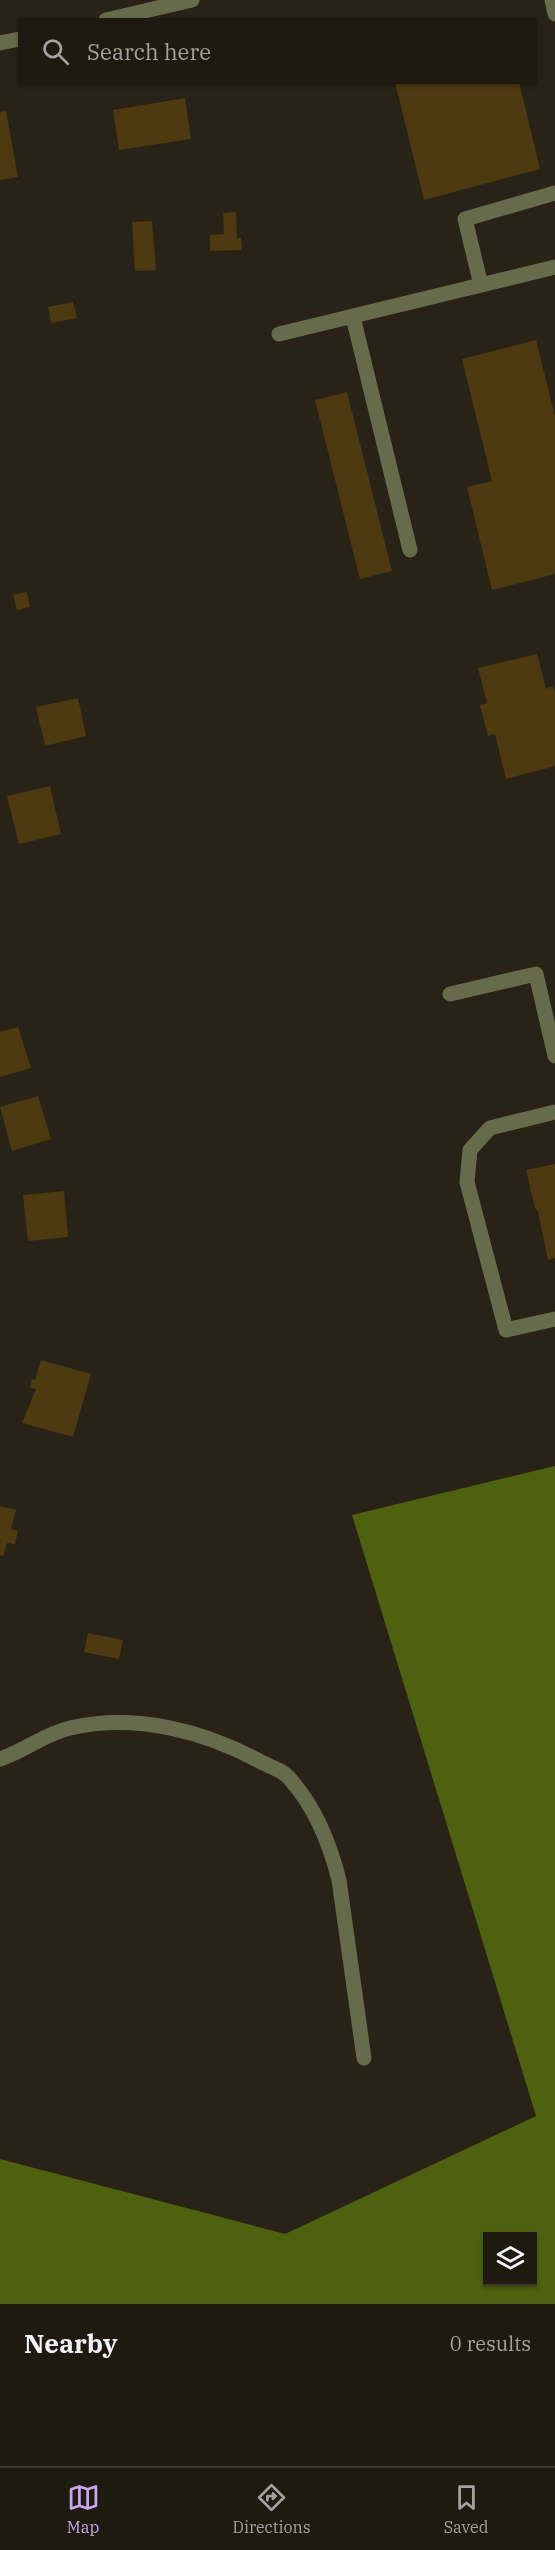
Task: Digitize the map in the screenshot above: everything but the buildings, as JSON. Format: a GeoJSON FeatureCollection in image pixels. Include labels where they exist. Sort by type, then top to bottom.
{"type":"FeatureCollection","features":[{"type":"Feature","properties":{"kind":"street"},"geometry":{"type":"LineString","coordinates":[[112,18],[153,4],[192,0]]}},
{"type":"Feature","properties":{"kind":"street"},"geometry":{"type":"LineString","coordinates":[[552,0],[555,14]]}},
{"type":"Feature","properties":{"kind":"street"},"geometry":{"type":"LineString","coordinates":[[0,43],[18,39]]}},
{"type":"Feature","properties":{"kind":"street"},"geometry":{"type":"LineString","coordinates":[[481,285],[465,219],[555,193]]}},
{"type":"Feature","properties":{"kind":"street"},"geometry":{"type":"LineString","coordinates":[[279,334],[555,267]]}},
{"type":"Feature","properties":{"kind":"street"},"geometry":{"type":"LineString","coordinates":[[352,317],[410,550]]}},
{"type":"Feature","properties":{"kind":"street"},"geometry":{"type":"LineString","coordinates":[[450,994],[536,974],[555,1056]]}},
{"type":"Feature","properties":{"kind":"street"},"geometry":{"type":"LineString","coordinates":[[555,1112],[490,1128],[470,1150],[467,1182],[506,1330],[555,1319]]}},
{"type":"Feature","properties":{"kind":"street"},"geometry":{"type":"LineString","coordinates":[[0,1759],[39,1738],[69,1728],[99,1723],[131,1722],[178,1729],[236,1748],[289,1777],[314,1814],[332,1855],[339,1880],[364,2058]]}},
{"type":"Feature","properties":{"kind":"green space"},"geometry":{"type":"Polygon","coordinates":[[[555,1466],[555,2304],[0,2304],[0,2159],[285,2234],[536,2116],[352,1515],[555,1466]]]}}]}
